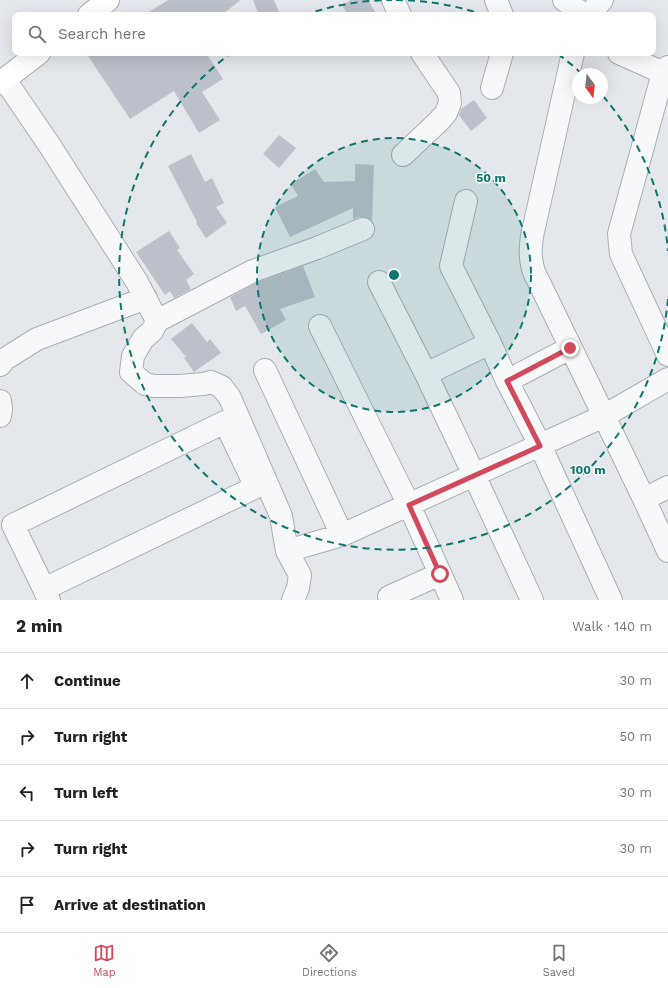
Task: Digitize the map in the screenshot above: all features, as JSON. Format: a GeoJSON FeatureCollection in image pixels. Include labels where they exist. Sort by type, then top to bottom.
{"type":"FeatureCollection","features":[{"type":"Feature","properties":{"kind":"main road"},"geometry":{"type":"LineString","coordinates":[[92,12],[108,0]]}},
{"type":"Feature","properties":{"kind":"main road"},"geometry":{"type":"LineString","coordinates":[[2,82],[35,56]]}},
{"type":"Feature","properties":{"kind":"street"},"geometry":{"type":"LineString","coordinates":[[393,0],[399,12]]}},
{"type":"Feature","properties":{"kind":"street"},"geometry":{"type":"LineString","coordinates":[[564,0],[580,12]]}},
{"type":"Feature","properties":{"kind":"street"},"geometry":{"type":"LineString","coordinates":[[592,12],[602,0]]}},
{"type":"Feature","properties":{"kind":"street"},"geometry":{"type":"LineString","coordinates":[[403,155],[439,121],[446,113],[450,103],[449,93],[424,56]]}},
{"type":"Feature","properties":{"kind":"street"},"geometry":{"type":"LineString","coordinates":[[492,88],[501,56]]}},
{"type":"Feature","properties":{"kind":"street"},"geometry":{"type":"LineString","coordinates":[[572,56],[532,236],[530,250],[531,260],[534,272],[668,551]]}},
{"type":"Feature","properties":{"kind":"street"},"geometry":{"type":"LineString","coordinates":[[626,56],[666,72],[619,234],[619,243],[621,254],[668,355]]}},
{"type":"Feature","properties":{"kind":"street"},"geometry":{"type":"LineString","coordinates":[[2,82],[54,152],[137,282],[157,321]]}},
{"type":"Feature","properties":{"kind":"street"},"geometry":{"type":"LineString","coordinates":[[466,201],[451,266],[540,446],[611,600]]}},
{"type":"Feature","properties":{"kind":"street"},"geometry":{"type":"LineString","coordinates":[[293,600],[298,588],[300,574],[287,551],[281,516],[230,398],[222,387],[212,382],[180,386],[153,386],[145,384],[131,372],[133,356],[143,339],[152,331],[157,321],[253,272],[363,229]]}},
{"type":"Feature","properties":{"kind":"street"},"geometry":{"type":"LineString","coordinates":[[379,282],[426,374],[532,600]]}},
{"type":"Feature","properties":{"kind":"street"},"geometry":{"type":"LineString","coordinates":[[0,365],[5,359],[37,339],[146,298]]}},
{"type":"Feature","properties":{"kind":"street"},"geometry":{"type":"LineString","coordinates":[[320,326],[409,505],[452,600]]}},
{"type":"Feature","properties":{"kind":"street"},"geometry":{"type":"LineString","coordinates":[[426,374],[490,344]]}},
{"type":"Feature","properties":{"kind":"street"},"geometry":{"type":"LineString","coordinates":[[507,381],[570,348]]}},
{"type":"Feature","properties":{"kind":"street"},"geometry":{"type":"LineString","coordinates":[[265,370],[342,535]]}},
{"type":"Feature","properties":{"kind":"street"},"geometry":{"type":"LineString","coordinates":[[287,551],[342,535],[540,446],[604,416],[668,379]]}},
{"type":"Feature","properties":{"kind":"street"},"geometry":{"type":"LineString","coordinates":[[0,401],[0,416]]}},
{"type":"Feature","properties":{"kind":"street"},"geometry":{"type":"LineString","coordinates":[[225,422],[256,487],[47,595],[13,525],[225,422]]}},
{"type":"Feature","properties":{"kind":"street"},"geometry":{"type":"LineString","coordinates":[[644,499],[668,487]]}},
{"type":"Feature","properties":{"kind":"street"},"geometry":{"type":"LineString","coordinates":[[389,597],[440,574]]}},
{"type":"Feature","properties":{"kind":"building"},"geometry":{"type":"Polygon","coordinates":[[[168,0],[241,0],[225,12],[149,12],[168,0]]]}},
{"type":"Feature","properties":{"kind":"building"},"geometry":{"type":"Polygon","coordinates":[[[253,0],[274,0],[279,12],[258,12],[253,0]]]}},
{"type":"Feature","properties":{"kind":"building"},"geometry":{"type":"Polygon","coordinates":[[[351,0],[368,0],[375,12],[346,12],[342,5],[351,0]]]}},
{"type":"Feature","properties":{"kind":"building"},"geometry":{"type":"Polygon","coordinates":[[[88,56],[208,56],[223,79],[202,92],[220,120],[199,133],[174,91],[130,119],[88,56]]]}},
{"type":"Feature","properties":{"kind":"building"},"geometry":{"type":"Polygon","coordinates":[[[474,100],[487,118],[471,131],[459,115],[461,109],[474,100]]]}},
{"type":"Feature","properties":{"kind":"building"},"geometry":{"type":"Polygon","coordinates":[[[279,135],[296,148],[279,168],[263,154],[279,135]]]}},
{"type":"Feature","properties":{"kind":"building"},"geometry":{"type":"Polygon","coordinates":[[[191,154],[205,182],[212,178],[224,203],[216,207],[227,223],[206,238],[196,223],[197,222],[168,166],[191,154]]]}},
{"type":"Feature","properties":{"kind":"building"},"geometry":{"type":"Polygon","coordinates":[[[355,164],[374,165],[372,221],[364,217],[358,217],[353,220],[353,208],[290,237],[275,207],[298,196],[291,184],[315,169],[324,182],[355,181],[355,164]]]}},
{"type":"Feature","properties":{"kind":"building"},"geometry":{"type":"Polygon","coordinates":[[[169,231],[180,248],[177,250],[194,274],[186,280],[191,289],[174,298],[170,291],[165,295],[136,252],[169,231]]]}},
{"type":"Feature","properties":{"kind":"building"},"geometry":{"type":"Polygon","coordinates":[[[303,266],[315,297],[280,309],[286,320],[261,334],[245,306],[236,311],[230,297],[258,282],[303,266]]]}},
{"type":"Feature","properties":{"kind":"building"},"geometry":{"type":"Polygon","coordinates":[[[192,323],[207,342],[210,339],[221,353],[194,372],[184,358],[186,357],[171,339],[192,323]]]}},
{"type":"Feature","properties":{"kind":"route"},"geometry":{"type":"LineString","coordinates":[[440,574],[409,505],[540,446],[507,381],[570,348]]}}]}
